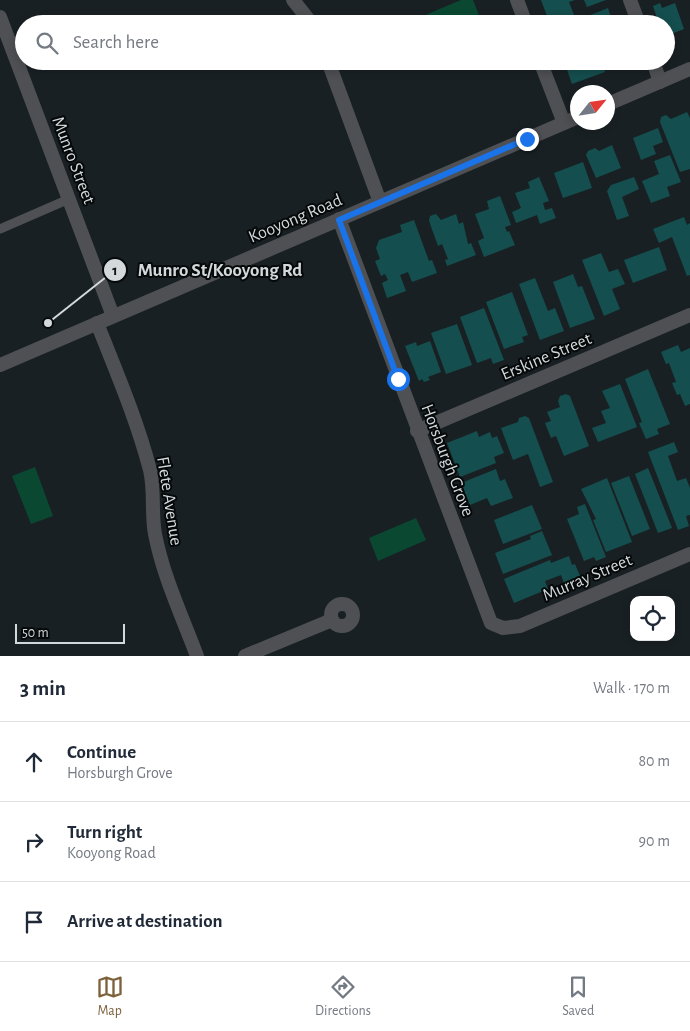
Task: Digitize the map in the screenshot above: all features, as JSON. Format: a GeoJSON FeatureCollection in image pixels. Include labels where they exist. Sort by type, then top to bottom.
{"type":"FeatureCollection","features":[{"type":"Feature","properties":{"kind":"street"},"geometry":{"type":"LineString","coordinates":[[293,0],[305,15]]}},
{"type":"Feature","properties":{"kind":"street"},"geometry":{"type":"LineString","coordinates":[[517,0],[523,15]]}},
{"type":"Feature","properties":{"kind":"street"},"geometry":{"type":"LineString","coordinates":[[630,0],[636,15]]}},
{"type":"Feature","properties":{"kind":"street","name":"Munro Street"},"geometry":{"type":"LineString","coordinates":[[0,17],[15,57]]}},
{"type":"Feature","properties":{"kind":"street"},"geometry":{"type":"LineString","coordinates":[[615,101],[690,69]]}},
{"type":"Feature","properties":{"kind":"street","name":"Munro Street"},"geometry":{"type":"LineString","coordinates":[[20,70],[113,316]]}},
{"type":"Feature","properties":{"kind":"street"},"geometry":{"type":"LineString","coordinates":[[331,70],[380,202]]}},
{"type":"Feature","properties":{"kind":"street"},"geometry":{"type":"LineString","coordinates":[[543,70],[564,123]]}},
{"type":"Feature","properties":{"kind":"street"},"geometry":{"type":"LineString","coordinates":[[655,70],[660,82]]}},
{"type":"Feature","properties":{"kind":"street","name":"Kooyong Road"},"geometry":{"type":"LineString","coordinates":[[0,365],[570,120]]}},
{"type":"Feature","properties":{"kind":"street","name":"Horsburgh Grove"},"geometry":{"type":"LineString","coordinates":[[339,220],[487,617],[497,626]]}},
{"type":"Feature","properties":{"kind":"street","name":"Erskine Street"},"geometry":{"type":"LineString","coordinates":[[417,431],[690,315]]}},
{"type":"Feature","properties":{"kind":"street","name":"Flete Avenue"},"geometry":{"type":"LineString","coordinates":[[97,323],[134,420],[150,470],[154,496],[154,531],[159,554],[197,656]]}},
{"type":"Feature","properties":{"kind":"street","name":"Murray Street"},"geometry":{"type":"LineString","coordinates":[[497,626],[511,628],[520,626],[690,554]]}},
{"type":"Feature","properties":{"kind":"street"},"geometry":{"type":"LineString","coordinates":[[245,656],[332,620]]}},
{"type":"Feature","properties":{"kind":"lane"},"geometry":{"type":"LineString","coordinates":[[0,229],[69,199]]}},
{"type":"Feature","properties":{"kind":"green space"},"geometry":{"type":"Polygon","coordinates":[[[461,0],[473,0],[479,15],[425,15],[461,0]]]}},
{"type":"Feature","properties":{"kind":"green space"},"geometry":{"type":"Polygon","coordinates":[[[35,467],[53,516],[31,524],[12,476],[35,467]]]}},
{"type":"Feature","properties":{"kind":"green space"},"geometry":{"type":"Polygon","coordinates":[[[416,518],[426,540],[378,561],[369,538],[416,518]]]}},
{"type":"Feature","properties":{"kind":"building"},"geometry":{"type":"Polygon","coordinates":[[[541,0],[575,0],[569,2],[574,15],[547,15],[541,0]]]}},
{"type":"Feature","properties":{"kind":"building"},"geometry":{"type":"Polygon","coordinates":[[[584,0],[606,0],[587,7],[584,0]]]}},
{"type":"Feature","properties":{"kind":"building"},"geometry":{"type":"Polygon","coordinates":[[[660,3],[662,8],[675,3],[684,29],[675,32],[675,15],[656,15],[653,6],[660,3]]]}},
{"type":"Feature","properties":{"kind":"building"},"geometry":{"type":"Polygon","coordinates":[[[608,8],[610,15],[590,15],[608,8]]]}},
{"type":"Feature","properties":{"kind":"building"},"geometry":{"type":"Polygon","coordinates":[[[567,70],[604,70],[605,72],[572,84],[567,70]]]}},
{"type":"Feature","properties":{"kind":"building"},"geometry":{"type":"Polygon","coordinates":[[[687,112],[690,118],[690,169],[680,172],[660,122],[661,117],[666,115],[671,119],[687,112]]]}},
{"type":"Feature","properties":{"kind":"building"},"geometry":{"type":"Polygon","coordinates":[[[658,128],[663,142],[653,146],[656,154],[641,160],[633,138],[658,128]]]}},
{"type":"Feature","properties":{"kind":"building"},"geometry":{"type":"Polygon","coordinates":[[[612,145],[621,168],[596,178],[586,155],[588,151],[595,148],[599,151],[612,145]]]}},
{"type":"Feature","properties":{"kind":"building"},"geometry":{"type":"Polygon","coordinates":[[[670,155],[681,182],[667,187],[670,196],[651,203],[642,181],[659,174],[654,161],[670,155]]]}},
{"type":"Feature","properties":{"kind":"building"},"geometry":{"type":"Polygon","coordinates":[[[583,162],[592,188],[563,198],[554,173],[583,162]]]}},
{"type":"Feature","properties":{"kind":"building"},"geometry":{"type":"Polygon","coordinates":[[[539,177],[549,201],[543,203],[545,210],[552,208],[556,218],[540,224],[537,215],[516,223],[512,212],[521,208],[515,193],[530,188],[528,182],[539,177]]]}},
{"type":"Feature","properties":{"kind":"building"},"geometry":{"type":"Polygon","coordinates":[[[634,177],[639,189],[622,197],[629,216],[617,220],[607,191],[611,185],[634,177]]]}},
{"type":"Feature","properties":{"kind":"building"},"geometry":{"type":"Polygon","coordinates":[[[500,196],[511,225],[505,227],[507,232],[509,231],[515,245],[484,257],[478,241],[484,238],[475,214],[489,209],[487,201],[500,196]]]}},
{"type":"Feature","properties":{"kind":"building"},"geometry":{"type":"Polygon","coordinates":[[[436,214],[441,220],[456,214],[459,224],[463,222],[468,244],[471,243],[476,255],[447,266],[445,260],[448,259],[442,244],[438,246],[429,221],[430,216],[436,214]]]}},
{"type":"Feature","properties":{"kind":"building"},"geometry":{"type":"Polygon","coordinates":[[[684,217],[687,225],[690,223],[690,275],[687,276],[672,237],[659,243],[653,229],[684,217]]]}},
{"type":"Feature","properties":{"kind":"building"},"geometry":{"type":"Polygon","coordinates":[[[414,220],[429,261],[432,260],[437,273],[412,282],[408,272],[400,275],[406,291],[387,298],[382,283],[388,280],[385,274],[381,276],[375,261],[380,259],[376,248],[379,240],[402,232],[400,225],[414,220]]]}},
{"type":"Feature","properties":{"kind":"building"},"geometry":{"type":"Polygon","coordinates":[[[659,247],[667,270],[633,283],[624,260],[659,247]]]}},
{"type":"Feature","properties":{"kind":"building"},"geometry":{"type":"Polygon","coordinates":[[[601,253],[609,272],[618,269],[625,284],[612,289],[620,309],[604,316],[582,260],[601,253]]]}},
{"type":"Feature","properties":{"kind":"building"},"geometry":{"type":"Polygon","coordinates":[[[573,274],[578,287],[582,286],[595,319],[570,328],[553,282],[573,274]]]}},
{"type":"Feature","properties":{"kind":"building"},"geometry":{"type":"Polygon","coordinates":[[[535,278],[548,311],[555,308],[564,331],[540,340],[519,284],[535,278]]]}},
{"type":"Feature","properties":{"kind":"building"},"geometry":{"type":"Polygon","coordinates":[[[512,292],[528,335],[522,337],[524,342],[504,349],[486,302],[512,292]]]}},
{"type":"Feature","properties":{"kind":"building"},"geometry":{"type":"Polygon","coordinates":[[[484,308],[504,360],[493,364],[491,358],[477,363],[460,317],[484,308]]]}},
{"type":"Feature","properties":{"kind":"building"},"geometry":{"type":"Polygon","coordinates":[[[457,324],[472,365],[446,374],[431,333],[457,324]]]}},
{"type":"Feature","properties":{"kind":"building"},"geometry":{"type":"Polygon","coordinates":[[[430,341],[441,372],[428,377],[430,380],[424,382],[422,379],[419,381],[405,346],[416,342],[417,346],[430,341]]]}},
{"type":"Feature","properties":{"kind":"building"},"geometry":{"type":"Polygon","coordinates":[[[678,345],[681,352],[690,348],[690,404],[685,406],[680,394],[677,395],[672,383],[676,382],[669,363],[666,364],[661,352],[678,345]]]}},
{"type":"Feature","properties":{"kind":"building"},"geometry":{"type":"Polygon","coordinates":[[[648,369],[670,424],[657,429],[659,434],[646,439],[639,423],[642,422],[625,379],[648,369]]]}},
{"type":"Feature","properties":{"kind":"building"},"geometry":{"type":"Polygon","coordinates":[[[620,384],[637,427],[598,442],[592,428],[606,423],[601,411],[610,408],[602,391],[620,384]]]}},
{"type":"Feature","properties":{"kind":"building"},"geometry":{"type":"Polygon","coordinates":[[[566,394],[570,396],[589,446],[564,456],[556,436],[551,438],[545,423],[551,421],[547,412],[560,407],[558,401],[560,396],[566,394]]]}},
{"type":"Feature","properties":{"kind":"building"},"geometry":{"type":"Polygon","coordinates":[[[525,416],[529,418],[553,482],[540,487],[528,454],[513,460],[501,428],[518,422],[519,418],[525,416]]]}},
{"type":"Feature","properties":{"kind":"building"},"geometry":{"type":"Polygon","coordinates":[[[477,431],[479,437],[490,432],[492,438],[497,436],[504,453],[494,457],[496,463],[460,477],[447,443],[477,431]]]}},
{"type":"Feature","properties":{"kind":"building"},"geometry":{"type":"Polygon","coordinates":[[[674,442],[678,452],[668,456],[677,481],[686,478],[690,488],[690,515],[686,516],[689,526],[678,530],[648,452],[674,442]]]}},
{"type":"Feature","properties":{"kind":"building"},"geometry":{"type":"Polygon","coordinates":[[[648,468],[672,528],[658,533],[635,474],[648,468]]]}},
{"type":"Feature","properties":{"kind":"building"},"geometry":{"type":"Polygon","coordinates":[[[496,469],[500,481],[505,479],[513,498],[491,506],[487,498],[470,505],[461,483],[496,469]]]}},
{"type":"Feature","properties":{"kind":"building"},"geometry":{"type":"Polygon","coordinates":[[[629,476],[650,529],[632,536],[611,483],[629,476]]]}},
{"type":"Feature","properties":{"kind":"building"},"geometry":{"type":"Polygon","coordinates":[[[607,478],[632,542],[606,552],[593,520],[596,519],[581,489],[607,478]]]}},
{"type":"Feature","properties":{"kind":"building"},"geometry":{"type":"Polygon","coordinates":[[[585,504],[606,557],[596,561],[594,557],[584,561],[567,519],[579,514],[577,507],[585,504]]]}},
{"type":"Feature","properties":{"kind":"building"},"geometry":{"type":"Polygon","coordinates":[[[532,505],[542,529],[503,544],[494,520],[532,505]]]}},
{"type":"Feature","properties":{"kind":"building"},"geometry":{"type":"Polygon","coordinates":[[[542,531],[552,555],[503,574],[495,553],[531,539],[530,536],[542,531]]]}},
{"type":"Feature","properties":{"kind":"building"},"geometry":{"type":"Polygon","coordinates":[[[569,556],[572,565],[575,564],[580,576],[564,583],[561,575],[545,581],[548,589],[514,603],[504,579],[550,560],[551,563],[569,556]]]}},
{"type":"Feature","properties":{"kind":"place","name":"Munro St/Kooyong Rd"},"geometry":{"type":"Point","coordinates":[48,323]}},
{"type":"Feature","properties":{"kind":"route"},"geometry":{"type":"LineString","coordinates":[[398,379],[339,220],[527,139]]}}]}
